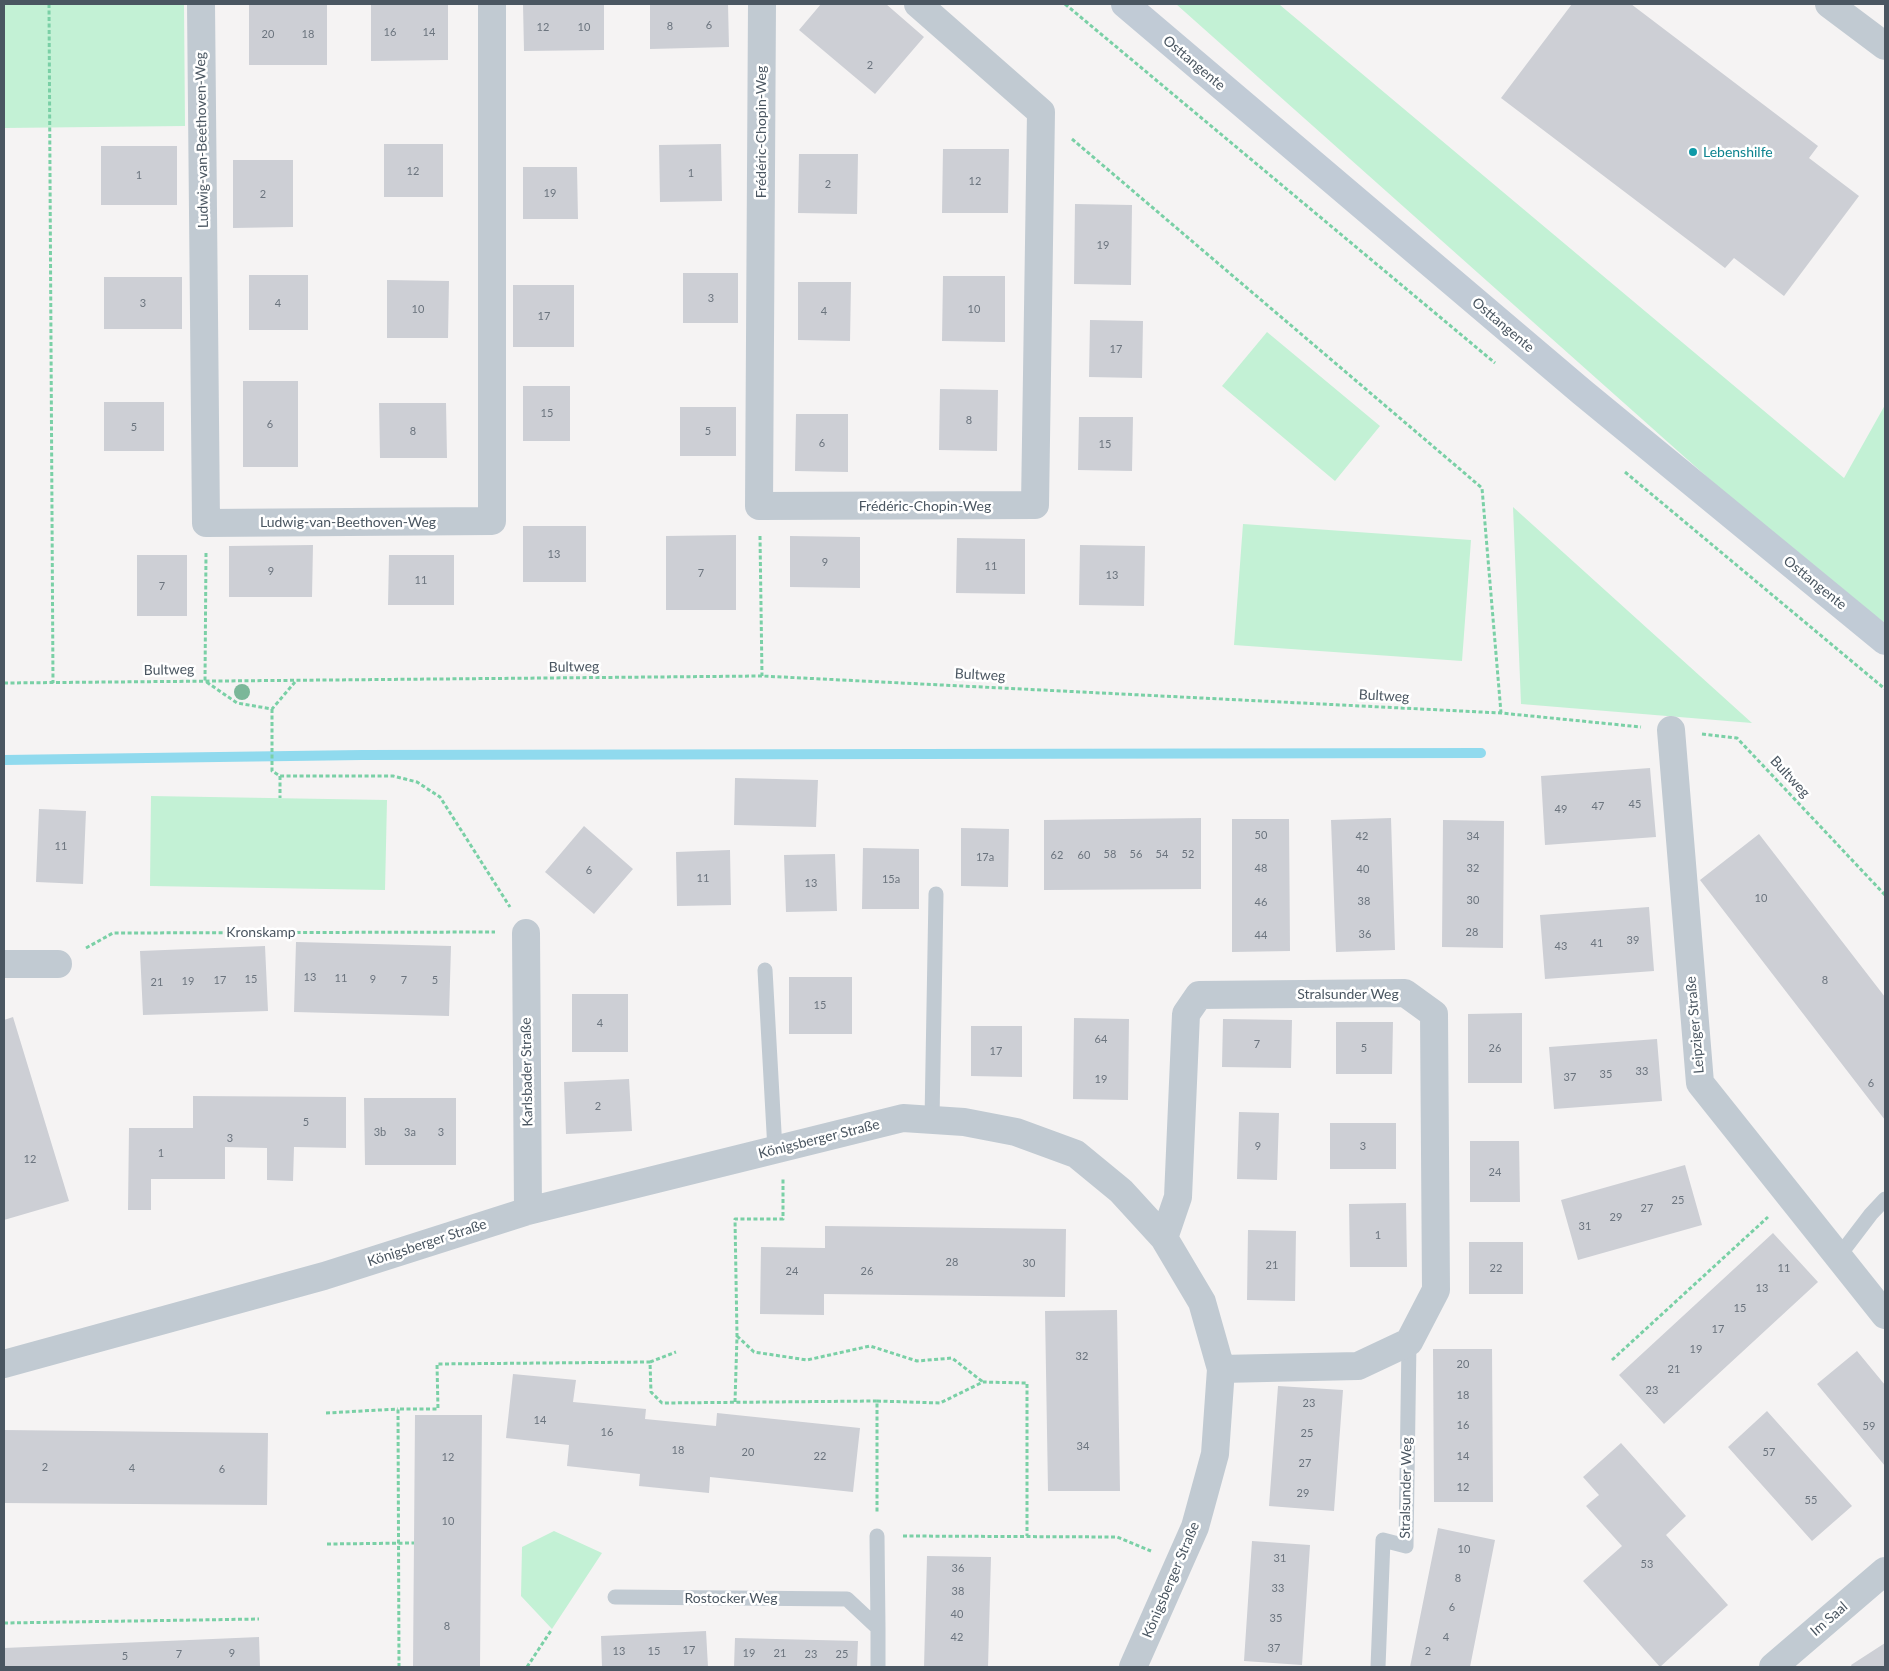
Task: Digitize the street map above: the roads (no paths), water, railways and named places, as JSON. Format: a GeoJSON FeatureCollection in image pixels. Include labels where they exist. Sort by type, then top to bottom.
{"type":"FeatureCollection","features":[{"type":"Feature","properties":{"kind":"main road","name":"Osttangente"},"geometry":{"type":"LineString","coordinates":[[1125,4],[1574,385],[1885,641]]}},
{"type":"Feature","properties":{"kind":"street","name":"Ludwig-van-Beethoven-Weg"},"geometry":{"type":"LineString","coordinates":[[201,4],[206,522],[492,520],[492,4]]}},
{"type":"Feature","properties":{"kind":"street","name":"Frédéric-Chopin-Weg"},"geometry":{"type":"LineString","coordinates":[[762,4],[759,506],[1036,505],[1041,112],[918,4]]}},
{"type":"Feature","properties":{"kind":"street"},"geometry":{"type":"LineString","coordinates":[[1829,4],[1885,46]]}},
{"type":"Feature","properties":{"kind":"street","name":"Leipziger Straße"},"geometry":{"type":"LineString","coordinates":[[1671,730],[1700,1083],[1885,1315]]}},
{"type":"Feature","properties":{"kind":"street","name":"Karlsbader Straße"},"geometry":{"type":"LineString","coordinates":[[526,933],[528,1211]]}},
{"type":"Feature","properties":{"kind":"street"},"geometry":{"type":"LineString","coordinates":[[4,964],[58,964]]}},
{"type":"Feature","properties":{"kind":"street","name":"Stralsunder Weg"},"geometry":{"type":"LineString","coordinates":[[1164,1238],[1178,1197],[1186,1014],[1199,995],[1405,993],[1434,1014],[1436,1290],[1409,1342]]}},
{"type":"Feature","properties":{"kind":"street","name":"Königsberger Straße"},"geometry":{"type":"LineString","coordinates":[[4,1364],[324,1276],[528,1211],[903,1118],[964,1122],[1016,1132],[1076,1154],[1121,1191],[1164,1238],[1202,1302],[1221,1369],[1215,1454],[1195,1527],[1132,1667]]}},
{"type":"Feature","properties":{"kind":"street"},"geometry":{"type":"LineString","coordinates":[[1221,1369],[1358,1366],[1409,1342]]}},
{"type":"Feature","properties":{"kind":"street","name":"Im Saal"},"geometry":{"type":"LineString","coordinates":[[1773,1667],[1885,1571]]}},
{"type":"Feature","properties":{"kind":"lane"},"geometry":{"type":"LineString","coordinates":[[932,1120],[936,894]]}},
{"type":"Feature","properties":{"kind":"lane"},"geometry":{"type":"LineString","coordinates":[[765,970],[779,1149]]}},
{"type":"Feature","properties":{"kind":"lane"},"geometry":{"type":"LineString","coordinates":[[1839,1256],[1885,1199]]}},
{"type":"Feature","properties":{"kind":"lane","name":"Stralsunder Weg"},"geometry":{"type":"LineString","coordinates":[[1378,1667],[1383,1540],[1406,1546],[1409,1342]]}},
{"type":"Feature","properties":{"kind":"lane"},"geometry":{"type":"LineString","coordinates":[[877,1536],[878,1667]]}},
{"type":"Feature","properties":{"kind":"lane","name":"Rostocker Weg"},"geometry":{"type":"LineString","coordinates":[[615,1597],[847,1599],[878,1628]]}},
{"type":"Feature","properties":{"kind":"waterway"},"geometry":{"type":"LineString","coordinates":[[4,760],[362,755],[1481,753]]}},
{"type":"Feature","properties":{"kind":"place","name":"Lebenshilfe"},"geometry":{"type":"Point","coordinates":[1693,152]}}]}
